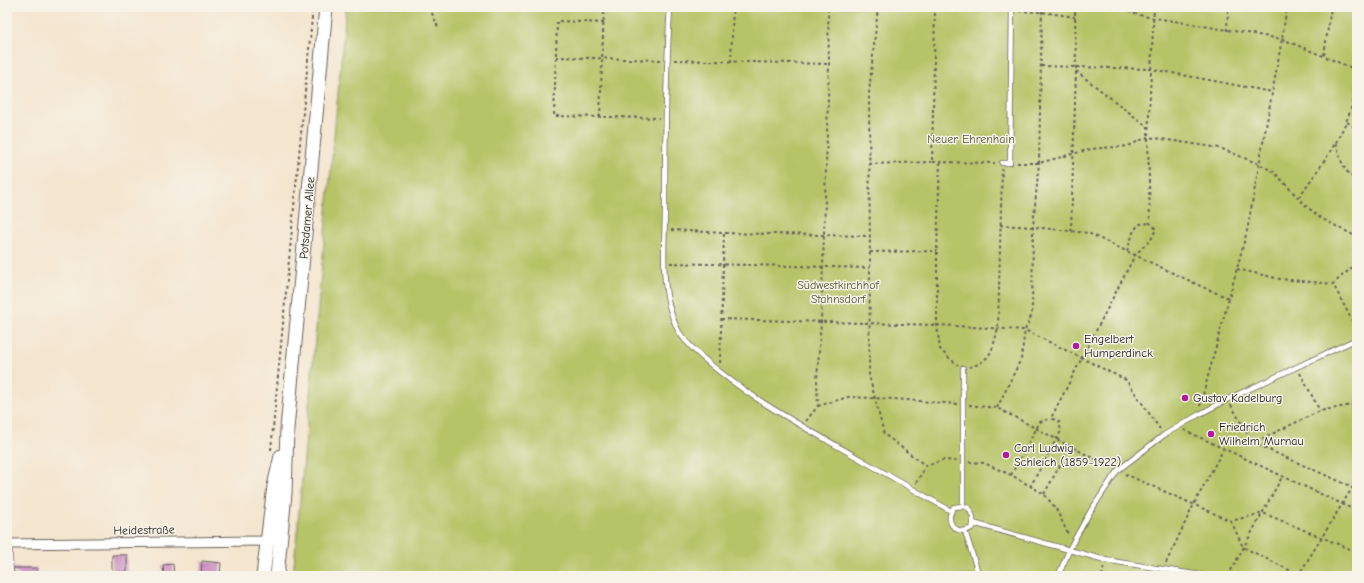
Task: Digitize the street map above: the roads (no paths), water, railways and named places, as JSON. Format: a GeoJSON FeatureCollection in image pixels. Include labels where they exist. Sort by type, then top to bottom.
{"type":"FeatureCollection","features":[{"type":"Feature","properties":{"kind":"street","name":"Potsdamer Allee"},"geometry":{"type":"LineString","coordinates":[[277,576],[285,493],[287,429],[326,7]]}},
{"type":"Feature","properties":{"kind":"street","name":"Potsdamer Allee"},"geometry":{"type":"LineString","coordinates":[[263,576],[274,486],[287,429]]}},
{"type":"Feature","properties":{"kind":"street","name":"Heidestraße"},"geometry":{"type":"LineString","coordinates":[[8,544],[281,542]]}},
{"type":"Feature","properties":{"kind":"lane"},"geometry":{"type":"LineString","coordinates":[[670,7],[665,118],[664,263],[666,292],[670,312],[677,330],[692,348],[720,373],[739,387],[802,427],[951,511]]}},
{"type":"Feature","properties":{"kind":"lane"},"geometry":{"type":"LineString","coordinates":[[1002,163],[1010,163],[1012,9]]}},
{"type":"Feature","properties":{"kind":"lane"},"geometry":{"type":"LineString","coordinates":[[1058,576],[1072,544],[1090,512],[1117,471],[1164,435],[1198,415],[1228,399],[1357,339]]}},
{"type":"Feature","properties":{"kind":"lane"},"geometry":{"type":"LineString","coordinates":[[963,368],[963,506]]}},
{"type":"Feature","properties":{"kind":"lane"},"geometry":{"type":"LineString","coordinates":[[963,506],[969,508],[973,516],[973,527],[965,531],[957,530],[951,524],[951,511],[954,507],[963,506]]}},
{"type":"Feature","properties":{"kind":"lane"},"geometry":{"type":"LineString","coordinates":[[973,523],[1105,560],[1206,576]]}},
{"type":"Feature","properties":{"kind":"lane"},"geometry":{"type":"LineString","coordinates":[[965,531],[979,576]]}},
{"type":"Feature","properties":{"kind":"lane"},"geometry":{"type":"LineString","coordinates":[[8,544],[10,576]]}},
{"type":"Feature","properties":{"kind":"place","name":"Engelbert Humperdinck"},"geometry":{"type":"Point","coordinates":[1076,346]}},
{"type":"Feature","properties":{"kind":"place","name":"Gustav Kadelburg"},"geometry":{"type":"Point","coordinates":[1185,398]}},
{"type":"Feature","properties":{"kind":"place","name":"Friedrich Wilhelm Murnau"},"geometry":{"type":"Point","coordinates":[1211,434]}},
{"type":"Feature","properties":{"kind":"place","name":"Carl Ludwig Schleich (1859-1922)"},"geometry":{"type":"Point","coordinates":[1006,455]}},
{"type":"Feature","properties":{"kind":"park label","name":"Neuer Ehrenhain"},"geometry":{"type":"Point","coordinates":[971,139]}},
{"type":"Feature","properties":{"kind":"park label","name":"Südwestkirchhof Stahnsdorf"},"geometry":{"type":"Point","coordinates":[838,292]}}]}
